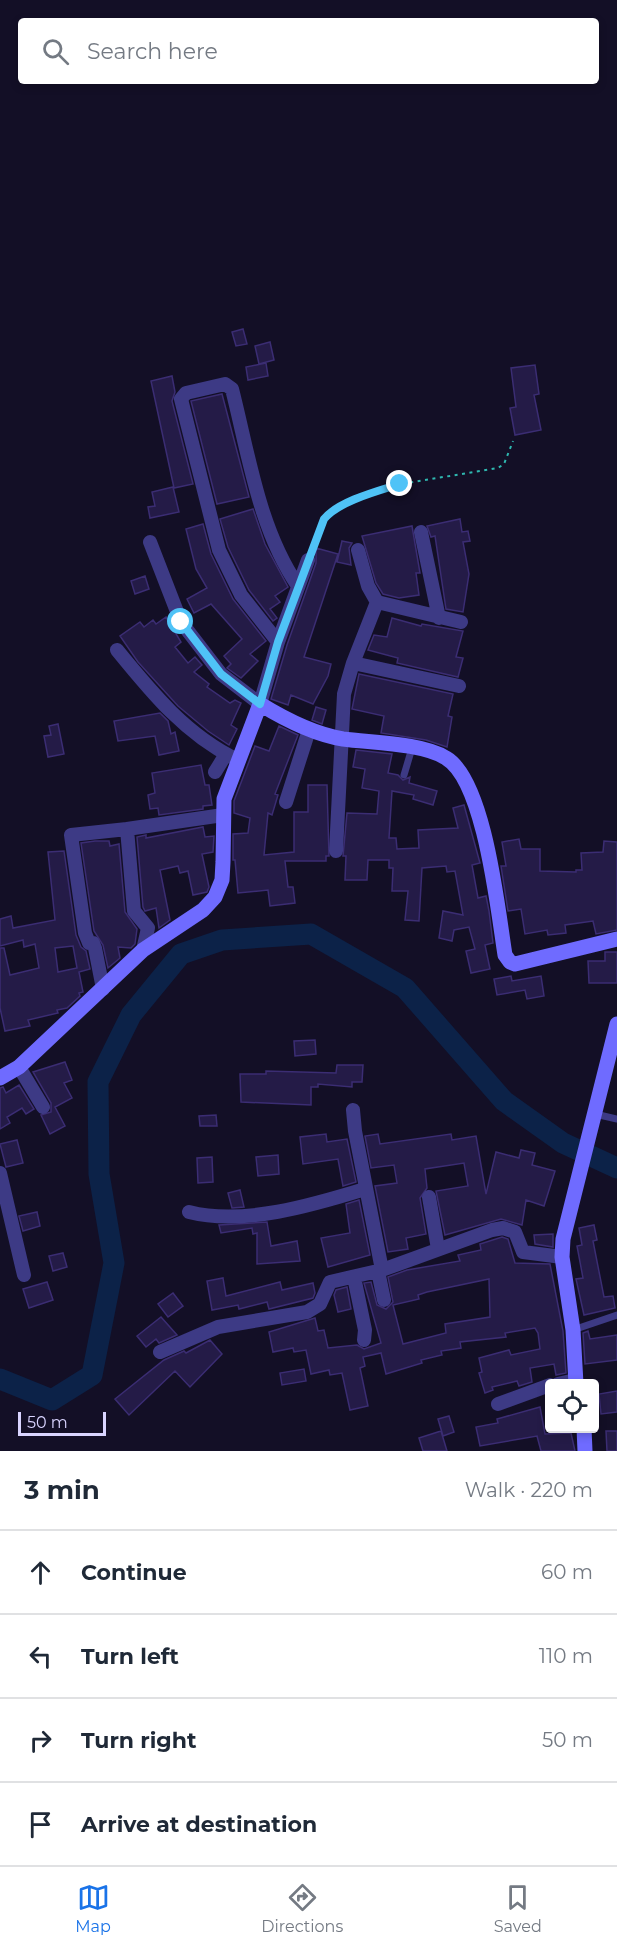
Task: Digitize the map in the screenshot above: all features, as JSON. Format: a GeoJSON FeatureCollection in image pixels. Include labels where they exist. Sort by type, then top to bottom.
{"type":"FeatureCollection","features":[{"type":"Feature","properties":{"kind":"street"},"geometry":{"type":"LineString","coordinates":[[278,642],[241,595],[219,550],[181,399],[186,393],[225,384],[232,389],[266,521],[287,570],[298,586]]}},
{"type":"Feature","properties":{"kind":"street"},"geometry":{"type":"LineString","coordinates":[[421,532],[439,618]]}},
{"type":"Feature","properties":{"kind":"street"},"geometry":{"type":"LineString","coordinates":[[150,542],[181,622],[221,674],[260,704],[309,730],[340,738],[411,748],[448,758],[472,798],[486,837],[505,955],[510,962],[515,964],[531,961],[617,939]]}},
{"type":"Feature","properties":{"kind":"street"},"geometry":{"type":"LineString","coordinates":[[358,550],[368,586],[377,602],[461,622]]}},
{"type":"Feature","properties":{"kind":"street"},"geometry":{"type":"LineString","coordinates":[[0,1078],[19,1067],[143,950],[203,910],[215,897],[222,880],[224,799],[232,757],[260,704],[278,642],[308,560]]}},
{"type":"Feature","properties":{"kind":"street"},"geometry":{"type":"LineString","coordinates":[[336,851],[344,694],[353,663],[377,602]]}},
{"type":"Feature","properties":{"kind":"street"},"geometry":{"type":"LineString","coordinates":[[117,650],[152,694],[201,739],[232,757]]}},
{"type":"Feature","properties":{"kind":"street"},"geometry":{"type":"LineString","coordinates":[[353,663],[459,686]]}},
{"type":"Feature","properties":{"kind":"street"},"geometry":{"type":"LineString","coordinates":[[286,802],[309,730]]}},
{"type":"Feature","properties":{"kind":"street"},"geometry":{"type":"LineString","coordinates":[[215,772],[232,757]]}},
{"type":"Feature","properties":{"kind":"street"},"geometry":{"type":"LineString","coordinates":[[103,988],[95,948],[93,944],[88,943],[85,933],[71,835],[223,815]]}},
{"type":"Feature","properties":{"kind":"street"},"geometry":{"type":"LineString","coordinates":[[127,829],[134,911],[148,928],[143,950]]}},
{"type":"Feature","properties":{"kind":"street"},"geometry":{"type":"LineString","coordinates":[[575,1379],[573,1330],[562,1257],[568,1216],[580,1181],[616,1026]]}},
{"type":"Feature","properties":{"kind":"street"},"geometry":{"type":"LineString","coordinates":[[19,1067],[43,1107]]}},
{"type":"Feature","properties":{"kind":"street"},"geometry":{"type":"LineString","coordinates":[[353,1110],[384,1300]]}},
{"type":"Feature","properties":{"kind":"street"},"geometry":{"type":"LineString","coordinates":[[0,1173],[24,1275]]}},
{"type":"Feature","properties":{"kind":"street"},"geometry":{"type":"LineString","coordinates":[[189,1212],[224,1218],[316,1204],[365,1189]]}},
{"type":"Feature","properties":{"kind":"street"},"geometry":{"type":"LineString","coordinates":[[429,1197],[438,1249]]}},
{"type":"Feature","properties":{"kind":"street"},"geometry":{"type":"LineString","coordinates":[[160,1352],[218,1327],[307,1312],[320,1304],[330,1282],[380,1271],[479,1234],[504,1228],[515,1232],[523,1252],[562,1257]]}},
{"type":"Feature","properties":{"kind":"street"},"geometry":{"type":"LineString","coordinates":[[354,1277],[365,1330],[364,1340]]}},
{"type":"Feature","properties":{"kind":"street"},"geometry":{"type":"LineString","coordinates":[[498,1404],[545,1386]]}},
{"type":"Feature","properties":{"kind":"street"},"geometry":{"type":"LineString","coordinates":[[584,1433],[585,1451]]}},
{"type":"Feature","properties":{"kind":"lane"},"geometry":{"type":"LineString","coordinates":[[404,775],[411,748]]}},
{"type":"Feature","properties":{"kind":"lane"},"geometry":{"type":"LineString","coordinates":[[595,1114],[617,1119]]}},
{"type":"Feature","properties":{"kind":"lane"},"geometry":{"type":"LineString","coordinates":[[573,1330],[617,1316]]}},
{"type":"Feature","properties":{"kind":"path"},"geometry":{"type":"LineString","coordinates":[[308,560],[328,513],[368,494],[400,484],[498,468],[504,464],[513,441]]}},
{"type":"Feature","properties":{"kind":"building"},"geometry":{"type":"Polygon","coordinates":[[[243,329],[247,344],[236,346],[232,332],[243,329]]]}},
{"type":"Feature","properties":{"kind":"building"},"geometry":{"type":"Polygon","coordinates":[[[270,342],[274,360],[259,364],[255,346],[270,342]]]}},
{"type":"Feature","properties":{"kind":"building"},"geometry":{"type":"Polygon","coordinates":[[[266,363],[268,376],[248,380],[246,367],[266,363]]]}},
{"type":"Feature","properties":{"kind":"building"},"geometry":{"type":"Polygon","coordinates":[[[535,365],[539,394],[534,395],[541,430],[515,435],[510,408],[516,407],[511,368],[535,365]]]}},
{"type":"Feature","properties":{"kind":"building"},"geometry":{"type":"Polygon","coordinates":[[[172,376],[175,392],[172,401],[193,484],[174,488],[151,381],[172,376]]]}},
{"type":"Feature","properties":{"kind":"building"},"geometry":{"type":"Polygon","coordinates":[[[222,394],[249,497],[217,504],[191,401],[222,394]]]}},
{"type":"Feature","properties":{"kind":"building"},"geometry":{"type":"Polygon","coordinates":[[[173,487],[179,512],[150,518],[148,507],[155,506],[152,492],[173,487]]]}},
{"type":"Feature","properties":{"kind":"building"},"geometry":{"type":"Polygon","coordinates":[[[253,509],[265,544],[288,587],[275,596],[280,602],[270,609],[277,618],[273,621],[249,590],[228,547],[220,519],[253,509]]]}},
{"type":"Feature","properties":{"kind":"building"},"geometry":{"type":"Polygon","coordinates":[[[460,519],[462,532],[468,531],[470,541],[463,542],[469,574],[463,612],[446,609],[435,536],[431,537],[427,526],[460,519]]]}},
{"type":"Feature","properties":{"kind":"building"},"geometry":{"type":"Polygon","coordinates":[[[203,524],[211,554],[233,599],[266,641],[250,654],[258,661],[241,678],[227,668],[231,664],[224,656],[242,639],[211,604],[194,613],[187,599],[207,588],[196,569],[186,529],[203,524]]]}},
{"type":"Feature","properties":{"kind":"building"},"geometry":{"type":"Polygon","coordinates":[[[412,526],[420,573],[416,573],[419,595],[399,598],[383,594],[376,583],[362,536],[412,526]]]}},
{"type":"Feature","properties":{"kind":"building"},"geometry":{"type":"Polygon","coordinates":[[[342,541],[352,543],[349,548],[351,565],[337,562],[342,541]]]}},
{"type":"Feature","properties":{"kind":"building"},"geometry":{"type":"Polygon","coordinates":[[[316,548],[338,554],[304,657],[331,664],[328,676],[313,704],[291,695],[288,705],[271,699],[316,563],[316,548]]]}},
{"type":"Feature","properties":{"kind":"building"},"geometry":{"type":"Polygon","coordinates":[[[145,576],[149,589],[135,594],[131,581],[145,576]]]}},
{"type":"Feature","properties":{"kind":"building"},"geometry":{"type":"Polygon","coordinates":[[[166,617],[181,642],[175,647],[188,663],[195,657],[202,665],[194,672],[209,684],[207,687],[230,703],[235,700],[241,703],[231,725],[237,729],[229,745],[178,706],[138,662],[120,636],[140,622],[144,627],[153,620],[156,624],[166,617]]]}},
{"type":"Feature","properties":{"kind":"building"},"geometry":{"type":"Polygon","coordinates":[[[392,618],[421,626],[422,624],[463,631],[456,657],[463,658],[458,677],[397,663],[398,658],[368,650],[374,635],[387,637],[392,618]]]}},
{"type":"Feature","properties":{"kind":"building"},"geometry":{"type":"Polygon","coordinates":[[[359,674],[453,694],[448,716],[452,717],[447,747],[426,740],[381,733],[384,716],[352,709],[359,674]]]}},
{"type":"Feature","properties":{"kind":"building"},"geometry":{"type":"Polygon","coordinates":[[[316,707],[326,710],[322,724],[312,720],[316,707]]]}},
{"type":"Feature","properties":{"kind":"building"},"geometry":{"type":"Polygon","coordinates":[[[160,713],[168,721],[171,734],[175,732],[179,751],[159,755],[155,736],[118,741],[114,721],[160,713]]]}},
{"type":"Feature","properties":{"kind":"building"},"geometry":{"type":"Polygon","coordinates":[[[58,724],[64,754],[48,757],[44,736],[51,735],[49,726],[58,724]]]}},
{"type":"Feature","properties":{"kind":"building"},"geometry":{"type":"Polygon","coordinates":[[[279,726],[298,735],[275,794],[278,795],[272,815],[268,813],[264,855],[294,852],[294,812],[308,812],[308,785],[327,785],[329,856],[326,856],[326,861],[285,861],[288,887],[293,887],[295,903],[270,906],[268,890],[238,893],[235,860],[233,860],[233,834],[248,833],[250,818],[234,813],[234,801],[255,746],[269,751],[279,726]]]}},
{"type":"Feature","properties":{"kind":"building"},"geometry":{"type":"Polygon","coordinates":[[[356,750],[392,754],[388,773],[398,775],[403,780],[410,777],[409,783],[437,791],[433,805],[413,799],[414,795],[392,791],[389,838],[396,838],[397,849],[419,848],[418,830],[458,828],[453,808],[464,805],[480,863],[472,865],[478,898],[486,896],[489,911],[493,943],[485,945],[490,969],[471,973],[466,951],[475,949],[469,927],[454,930],[452,941],[439,938],[443,911],[463,915],[455,871],[447,872],[446,866],[422,868],[419,921],[405,920],[408,891],[392,891],[393,868],[389,868],[389,860],[368,860],[367,880],[345,880],[346,856],[343,856],[347,813],[377,814],[379,791],[362,788],[365,769],[353,767],[356,750]]]}},
{"type":"Feature","properties":{"kind":"building"},"geometry":{"type":"Polygon","coordinates":[[[201,765],[205,785],[209,785],[212,805],[203,806],[203,809],[159,815],[158,808],[150,809],[148,795],[155,793],[152,773],[201,765]]]}},
{"type":"Feature","properties":{"kind":"building"},"geometry":{"type":"Polygon","coordinates":[[[203,827],[205,837],[214,836],[213,852],[202,854],[209,887],[207,892],[193,895],[188,871],[180,873],[178,866],[160,870],[170,920],[159,928],[156,908],[145,911],[143,907],[137,837],[146,835],[146,838],[203,827]]]}},
{"type":"Feature","properties":{"kind":"building"},"geometry":{"type":"Polygon","coordinates":[[[519,839],[521,849],[540,849],[540,871],[576,872],[576,870],[582,870],[581,853],[603,852],[604,841],[617,842],[617,930],[596,934],[593,921],[565,925],[566,933],[548,935],[547,930],[525,934],[521,909],[508,911],[501,866],[506,866],[502,842],[519,839]]]}},
{"type":"Feature","properties":{"kind":"building"},"geometry":{"type":"Polygon","coordinates":[[[109,841],[110,846],[119,844],[125,912],[137,929],[135,944],[131,948],[118,947],[120,958],[108,968],[103,945],[94,931],[81,843],[109,841]]]}},
{"type":"Feature","properties":{"kind":"building"},"geometry":{"type":"Polygon","coordinates":[[[64,851],[76,935],[81,947],[86,951],[90,969],[79,972],[83,992],[79,993],[80,996],[67,1008],[57,1010],[58,1013],[28,1020],[30,1026],[5,1031],[0,1008],[0,948],[4,948],[10,975],[39,968],[35,944],[24,947],[23,940],[0,946],[0,919],[11,916],[13,928],[55,920],[48,852],[64,851]],[[73,946],[55,948],[58,972],[77,968],[73,946]]]}},
{"type":"Feature","properties":{"kind":"building"},"geometry":{"type":"Polygon","coordinates":[[[605,952],[617,952],[617,983],[589,983],[588,961],[605,961],[605,952]]]}},
{"type":"Feature","properties":{"kind":"building"},"geometry":{"type":"Polygon","coordinates":[[[511,976],[512,981],[541,976],[544,996],[527,999],[525,990],[497,995],[494,979],[511,976]]]}},
{"type":"Feature","properties":{"kind":"building"},"geometry":{"type":"Polygon","coordinates":[[[315,1040],[316,1054],[295,1056],[294,1041],[315,1040]]]}},
{"type":"Feature","properties":{"kind":"building"},"geometry":{"type":"Polygon","coordinates":[[[65,1062],[72,1080],[64,1083],[72,1098],[55,1107],[65,1126],[50,1134],[41,1115],[51,1112],[51,1103],[33,1072],[65,1062]]]}},
{"type":"Feature","properties":{"kind":"building"},"geometry":{"type":"Polygon","coordinates":[[[337,1065],[363,1065],[362,1082],[352,1082],[352,1087],[318,1084],[318,1087],[311,1087],[311,1105],[241,1102],[240,1074],[266,1074],[266,1071],[336,1073],[337,1065]]]}},
{"type":"Feature","properties":{"kind":"building"},"geometry":{"type":"Polygon","coordinates":[[[19,1085],[34,1109],[26,1114],[22,1108],[7,1117],[10,1123],[0,1129],[0,1088],[3,1087],[6,1093],[19,1085]]]}},
{"type":"Feature","properties":{"kind":"building"},"geometry":{"type":"Polygon","coordinates":[[[216,1115],[217,1126],[200,1126],[199,1116],[216,1115]]]}},
{"type":"Feature","properties":{"kind":"building"},"geometry":{"type":"Polygon","coordinates":[[[326,1134],[327,1142],[347,1139],[356,1182],[343,1186],[338,1159],[303,1164],[300,1137],[326,1134]]]}},
{"type":"Feature","properties":{"kind":"building"},"geometry":{"type":"Polygon","coordinates":[[[378,1134],[380,1144],[451,1134],[452,1140],[476,1136],[486,1194],[496,1152],[519,1158],[521,1150],[535,1153],[532,1165],[555,1171],[544,1206],[526,1200],[522,1225],[501,1219],[445,1235],[436,1191],[468,1186],[464,1163],[425,1169],[427,1188],[420,1198],[426,1234],[406,1238],[408,1249],[388,1252],[375,1186],[397,1183],[394,1165],[371,1168],[365,1136],[378,1134]]]}},
{"type":"Feature","properties":{"kind":"building"},"geometry":{"type":"Polygon","coordinates":[[[17,1140],[23,1163],[6,1167],[0,1144],[17,1140]]]}},
{"type":"Feature","properties":{"kind":"building"},"geometry":{"type":"Polygon","coordinates":[[[278,1155],[279,1174],[258,1176],[256,1157],[278,1155]]]}},
{"type":"Feature","properties":{"kind":"building"},"geometry":{"type":"Polygon","coordinates":[[[212,1157],[213,1182],[198,1183],[197,1158],[212,1157]]]}},
{"type":"Feature","properties":{"kind":"building"},"geometry":{"type":"Polygon","coordinates":[[[240,1190],[244,1207],[232,1208],[228,1193],[240,1190]]]}},
{"type":"Feature","properties":{"kind":"building"},"geometry":{"type":"Polygon","coordinates":[[[359,1200],[370,1255],[328,1267],[321,1238],[350,1233],[346,1204],[359,1200]]]}},
{"type":"Feature","properties":{"kind":"building"},"geometry":{"type":"Polygon","coordinates":[[[37,1212],[40,1226],[23,1231],[19,1216],[37,1212]]]}},
{"type":"Feature","properties":{"kind":"building"},"geometry":{"type":"Polygon","coordinates":[[[267,1222],[271,1246],[297,1241],[300,1261],[257,1264],[257,1233],[253,1234],[252,1228],[221,1233],[219,1225],[267,1222]]]}},
{"type":"Feature","properties":{"kind":"building"},"geometry":{"type":"Polygon","coordinates":[[[594,1225],[597,1240],[593,1241],[604,1297],[613,1296],[615,1308],[584,1315],[576,1279],[583,1278],[577,1246],[582,1245],[579,1228],[594,1225]]]}},
{"type":"Feature","properties":{"kind":"building"},"geometry":{"type":"Polygon","coordinates":[[[553,1234],[553,1247],[535,1244],[534,1235],[553,1234]]]}},
{"type":"Feature","properties":{"kind":"building"},"geometry":{"type":"Polygon","coordinates":[[[502,1237],[508,1239],[515,1263],[550,1264],[563,1331],[566,1373],[556,1375],[554,1364],[530,1368],[532,1382],[519,1386],[517,1381],[492,1387],[493,1390],[485,1393],[479,1373],[482,1372],[479,1358],[509,1350],[511,1355],[540,1349],[535,1328],[505,1333],[506,1337],[460,1342],[461,1348],[441,1351],[442,1355],[421,1360],[422,1363],[386,1374],[381,1353],[363,1357],[365,1366],[360,1368],[368,1406],[350,1410],[342,1373],[330,1375],[329,1370],[311,1374],[306,1350],[294,1352],[293,1348],[273,1352],[269,1332],[315,1318],[318,1331],[324,1330],[328,1348],[357,1345],[364,1349],[381,1343],[364,1283],[371,1282],[377,1305],[386,1309],[393,1302],[388,1277],[407,1270],[460,1261],[458,1255],[481,1250],[480,1244],[502,1237]],[[489,1279],[427,1292],[418,1295],[419,1299],[393,1305],[403,1344],[446,1333],[445,1324],[490,1317],[489,1279]]]}},
{"type":"Feature","properties":{"kind":"building"},"geometry":{"type":"Polygon","coordinates":[[[63,1253],[67,1267],[53,1271],[49,1256],[63,1253]]]}},
{"type":"Feature","properties":{"kind":"building"},"geometry":{"type":"Polygon","coordinates":[[[223,1278],[226,1296],[280,1282],[282,1290],[313,1283],[315,1293],[313,1298],[269,1309],[267,1302],[239,1309],[238,1305],[212,1310],[207,1281],[223,1278]]]}},
{"type":"Feature","properties":{"kind":"building"},"geometry":{"type":"Polygon","coordinates":[[[47,1282],[53,1300],[29,1308],[23,1289],[47,1282]]]}},
{"type":"Feature","properties":{"kind":"building"},"geometry":{"type":"Polygon","coordinates":[[[347,1287],[351,1309],[338,1312],[334,1295],[336,1290],[347,1287]]]}},
{"type":"Feature","properties":{"kind":"building"},"geometry":{"type":"Polygon","coordinates":[[[173,1293],[183,1306],[168,1317],[158,1304],[173,1293]]]}},
{"type":"Feature","properties":{"kind":"building"},"geometry":{"type":"Polygon","coordinates":[[[161,1317],[177,1335],[159,1343],[156,1339],[146,1347],[137,1336],[161,1317]]]}},
{"type":"Feature","properties":{"kind":"building"},"geometry":{"type":"Polygon","coordinates":[[[588,1331],[590,1339],[617,1335],[617,1360],[585,1364],[583,1333],[588,1331]]]}},
{"type":"Feature","properties":{"kind":"building"},"geometry":{"type":"Polygon","coordinates":[[[210,1340],[222,1354],[190,1387],[175,1371],[129,1415],[115,1399],[164,1360],[184,1351],[186,1353],[210,1340]]]}},
{"type":"Feature","properties":{"kind":"building"},"geometry":{"type":"Polygon","coordinates":[[[304,1369],[306,1381],[282,1385],[280,1373],[304,1369]]]}},
{"type":"Feature","properties":{"kind":"building"},"geometry":{"type":"Polygon","coordinates":[[[617,1391],[617,1412],[601,1414],[599,1394],[617,1391]]]}},
{"type":"Feature","properties":{"kind":"building"},"geometry":{"type":"Polygon","coordinates":[[[540,1407],[545,1434],[571,1433],[575,1451],[541,1451],[537,1436],[480,1446],[476,1427],[498,1423],[497,1419],[540,1407]]]}},
{"type":"Feature","properties":{"kind":"building"},"geometry":{"type":"Polygon","coordinates":[[[449,1416],[454,1432],[443,1436],[438,1419],[449,1416]]]}},
{"type":"Feature","properties":{"kind":"building"},"geometry":{"type":"Polygon","coordinates":[[[441,1431],[447,1451],[423,1451],[419,1438],[441,1431]]]}},
{"type":"Feature","properties":{"kind":"building"},"geometry":{"type":"Polygon","coordinates":[[[606,1431],[617,1431],[617,1451],[607,1451],[606,1431]]]}},
{"type":"Feature","properties":{"kind":"waterway"},"geometry":{"type":"LineString","coordinates":[[0,1379],[52,1400],[92,1375],[114,1263],[99,1174],[98,1082],[131,1015],[181,954],[222,940],[311,934],[405,988],[504,1101],[563,1143],[617,1168]]}},
{"type":"Feature","properties":{"kind":"route"},"geometry":{"type":"LineString","coordinates":[[181,622],[221,674],[260,704],[278,642],[324,519],[328,513],[368,494],[400,484]]}}]}
